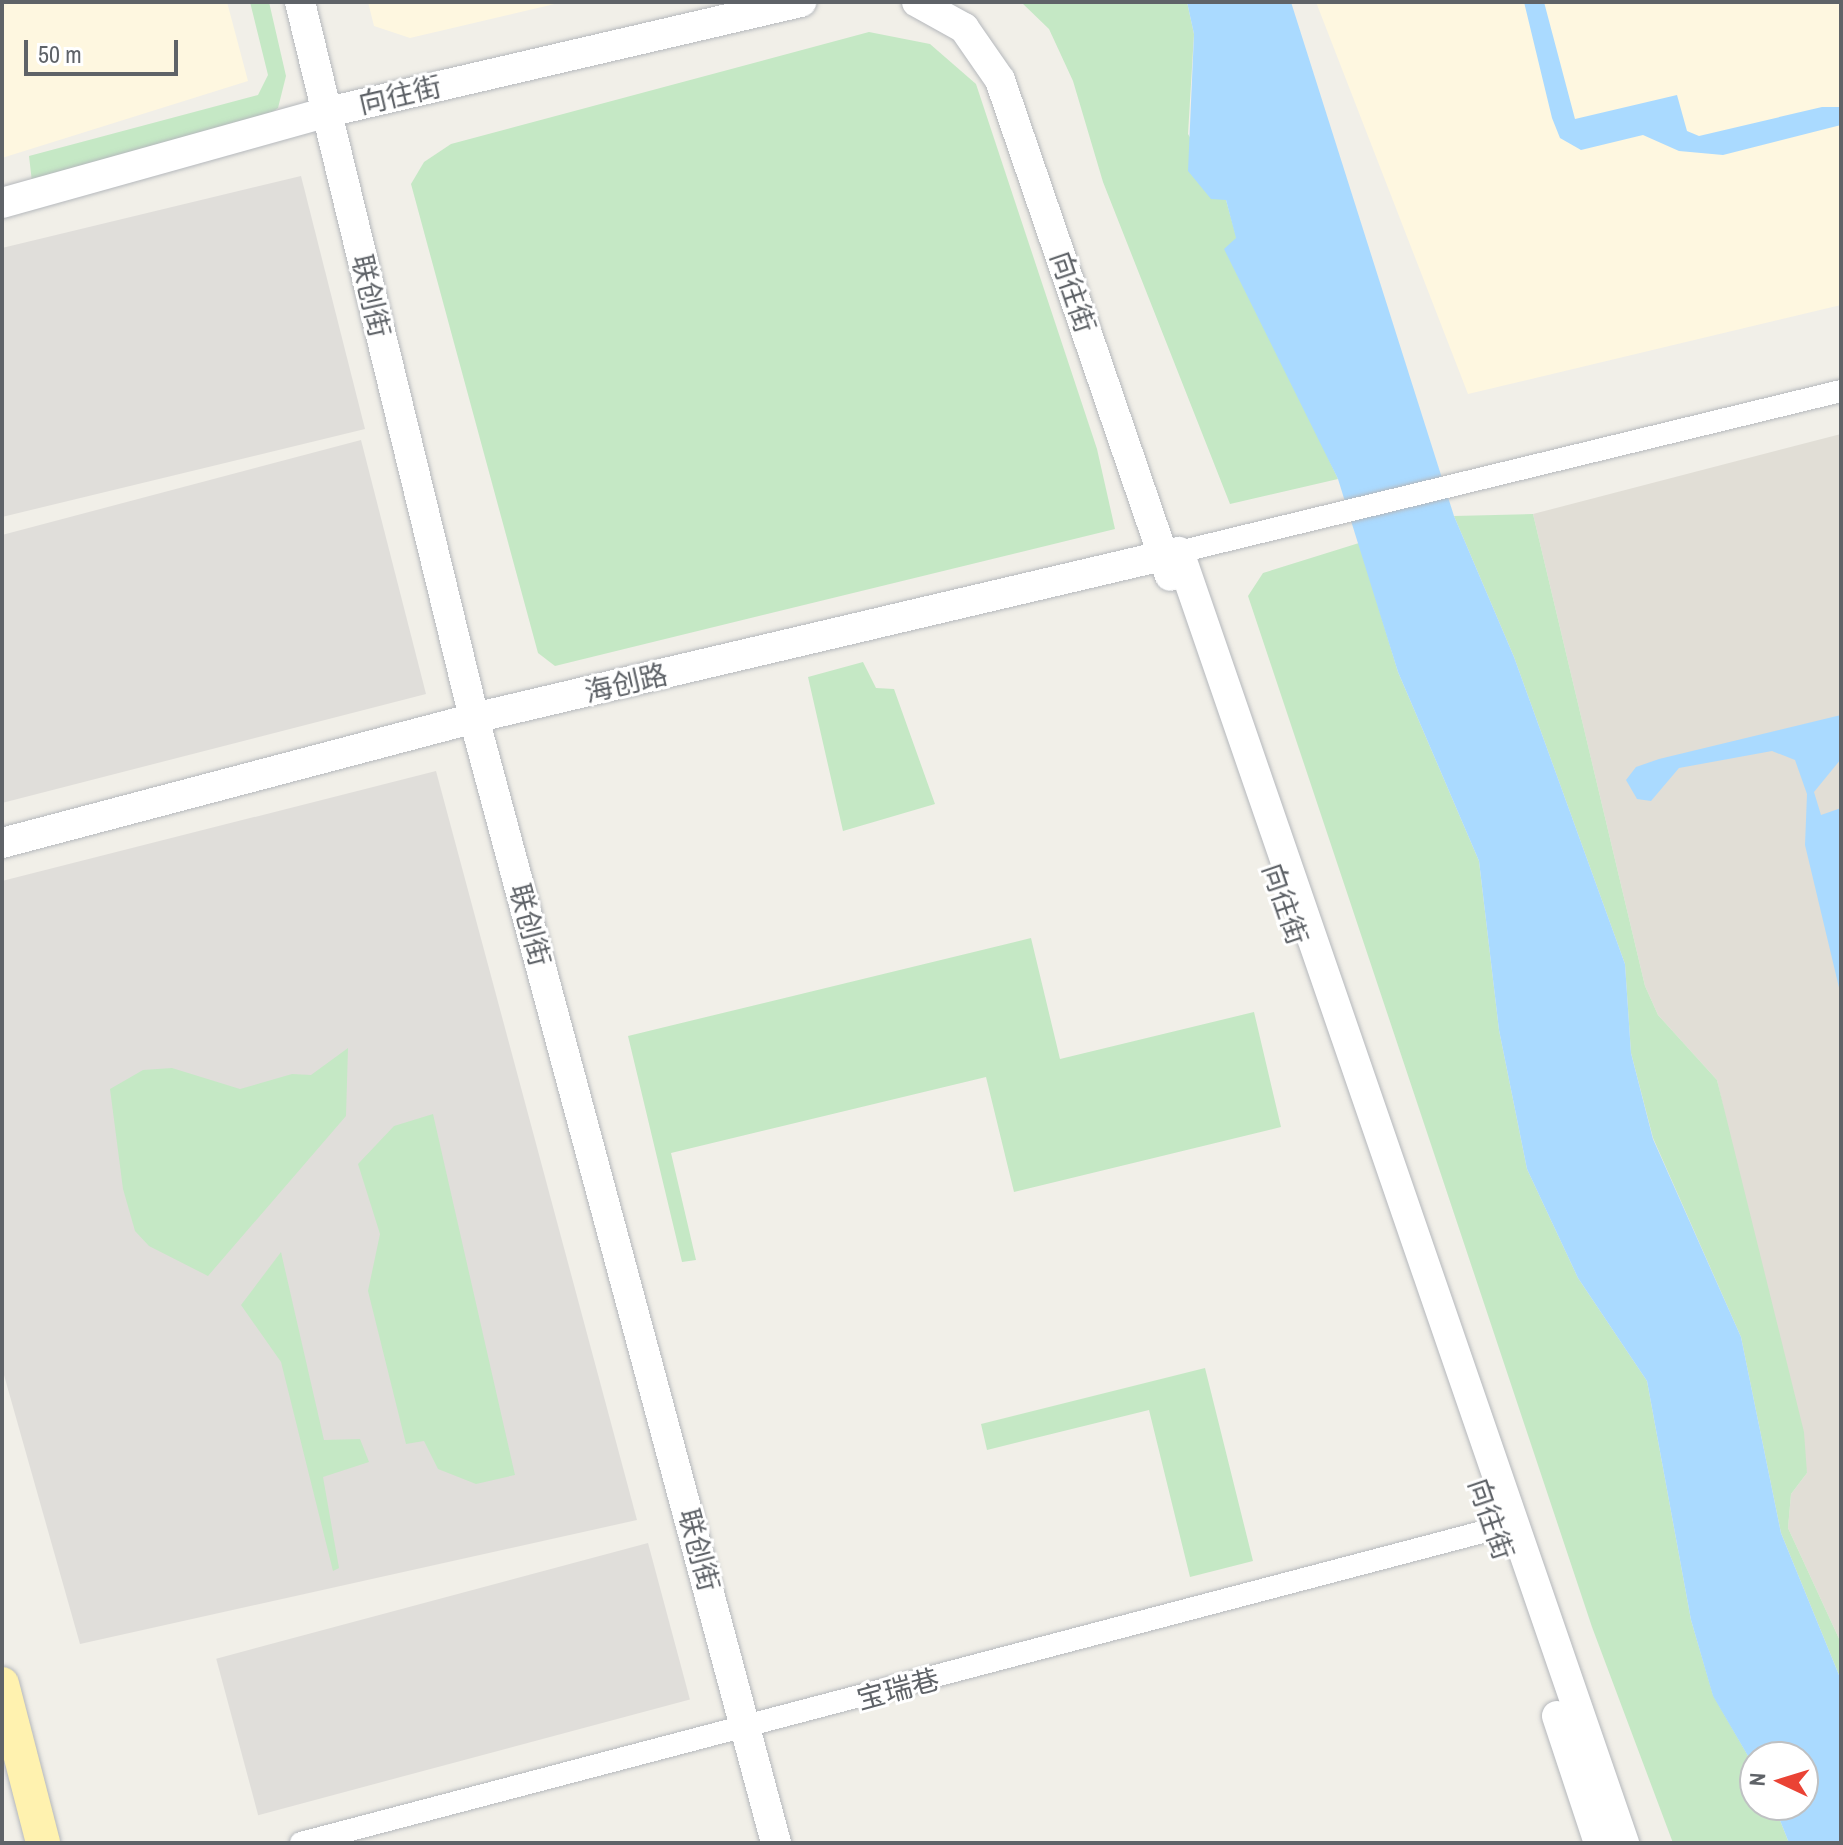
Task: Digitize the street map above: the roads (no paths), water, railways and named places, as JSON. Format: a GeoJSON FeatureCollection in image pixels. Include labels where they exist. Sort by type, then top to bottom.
{"type":"FeatureCollection","features":[{"type":"Feature","properties":{"kind":"main road"},"geometry":{"type":"LineString","coordinates":[[2,1684],[43,1843]]}},
{"type":"Feature","properties":{"kind":"street","name":"联创街"},"geometry":{"type":"LineString","coordinates":[[300,2],[474,718],[776,1843]]}},
{"type":"Feature","properties":{"kind":"street","name":"向往街"},"geometry":{"type":"LineString","coordinates":[[2,203],[328,112],[801,2]]}},
{"type":"Feature","properties":{"kind":"street","name":"向往街"},"geometry":{"type":"LineString","coordinates":[[917,2],[964,28],[1000,80],[1171,554],[1624,1843]]}},
{"type":"Feature","properties":{"kind":"street","name":"海创路"},"geometry":{"type":"LineString","coordinates":[[2,843],[474,718],[1171,554],[1493,472],[1841,391]]}},
{"type":"Feature","properties":{"kind":"street","name":"向往街"},"geometry":{"type":"LineString","coordinates":[[1171,554],[1599,1843]]}},
{"type":"Feature","properties":{"kind":"street","name":"宝瑞巷"},"geometry":{"type":"LineString","coordinates":[[301,1843],[1494,1529]]}},
{"type":"Feature","properties":{"kind":"water"},"geometry":{"type":"Polygon","coordinates":[[[1187,2],[1291,2],[1454,516],[1514,657],[1625,964],[1631,1053],[1653,1139],[1741,1337],[1781,1533],[1841,1680],[1841,1843],[1789,1843],[1780,1821],[1819,1821],[1819,1741],[1739,1741],[1713,1696],[1691,1620],[1647,1381],[1578,1278],[1527,1169],[1499,1030],[1479,861],[1398,672],[1338,479],[1224,249],[1236,238],[1226,200],[1211,199],[1188,171],[1194,34],[1187,2]]]}},
{"type":"Feature","properties":{"kind":"water"},"geometry":{"type":"Polygon","coordinates":[[[1524,2],[1544,2],[1575,119],[1677,95],[1687,131],[1699,136],[1822,107],[1841,107],[1841,125],[1723,155],[1679,151],[1643,135],[1581,150],[1560,138],[1552,118],[1524,2]]]}},
{"type":"Feature","properties":{"kind":"water"},"geometry":{"type":"Polygon","coordinates":[[[1841,715],[1841,759],[1814,792],[1821,815],[1841,808],[1841,996],[1805,845],[1807,794],[1795,760],[1772,751],[1679,768],[1651,801],[1637,799],[1626,780],[1636,767],[1659,759],[1841,715]]]}}]}
